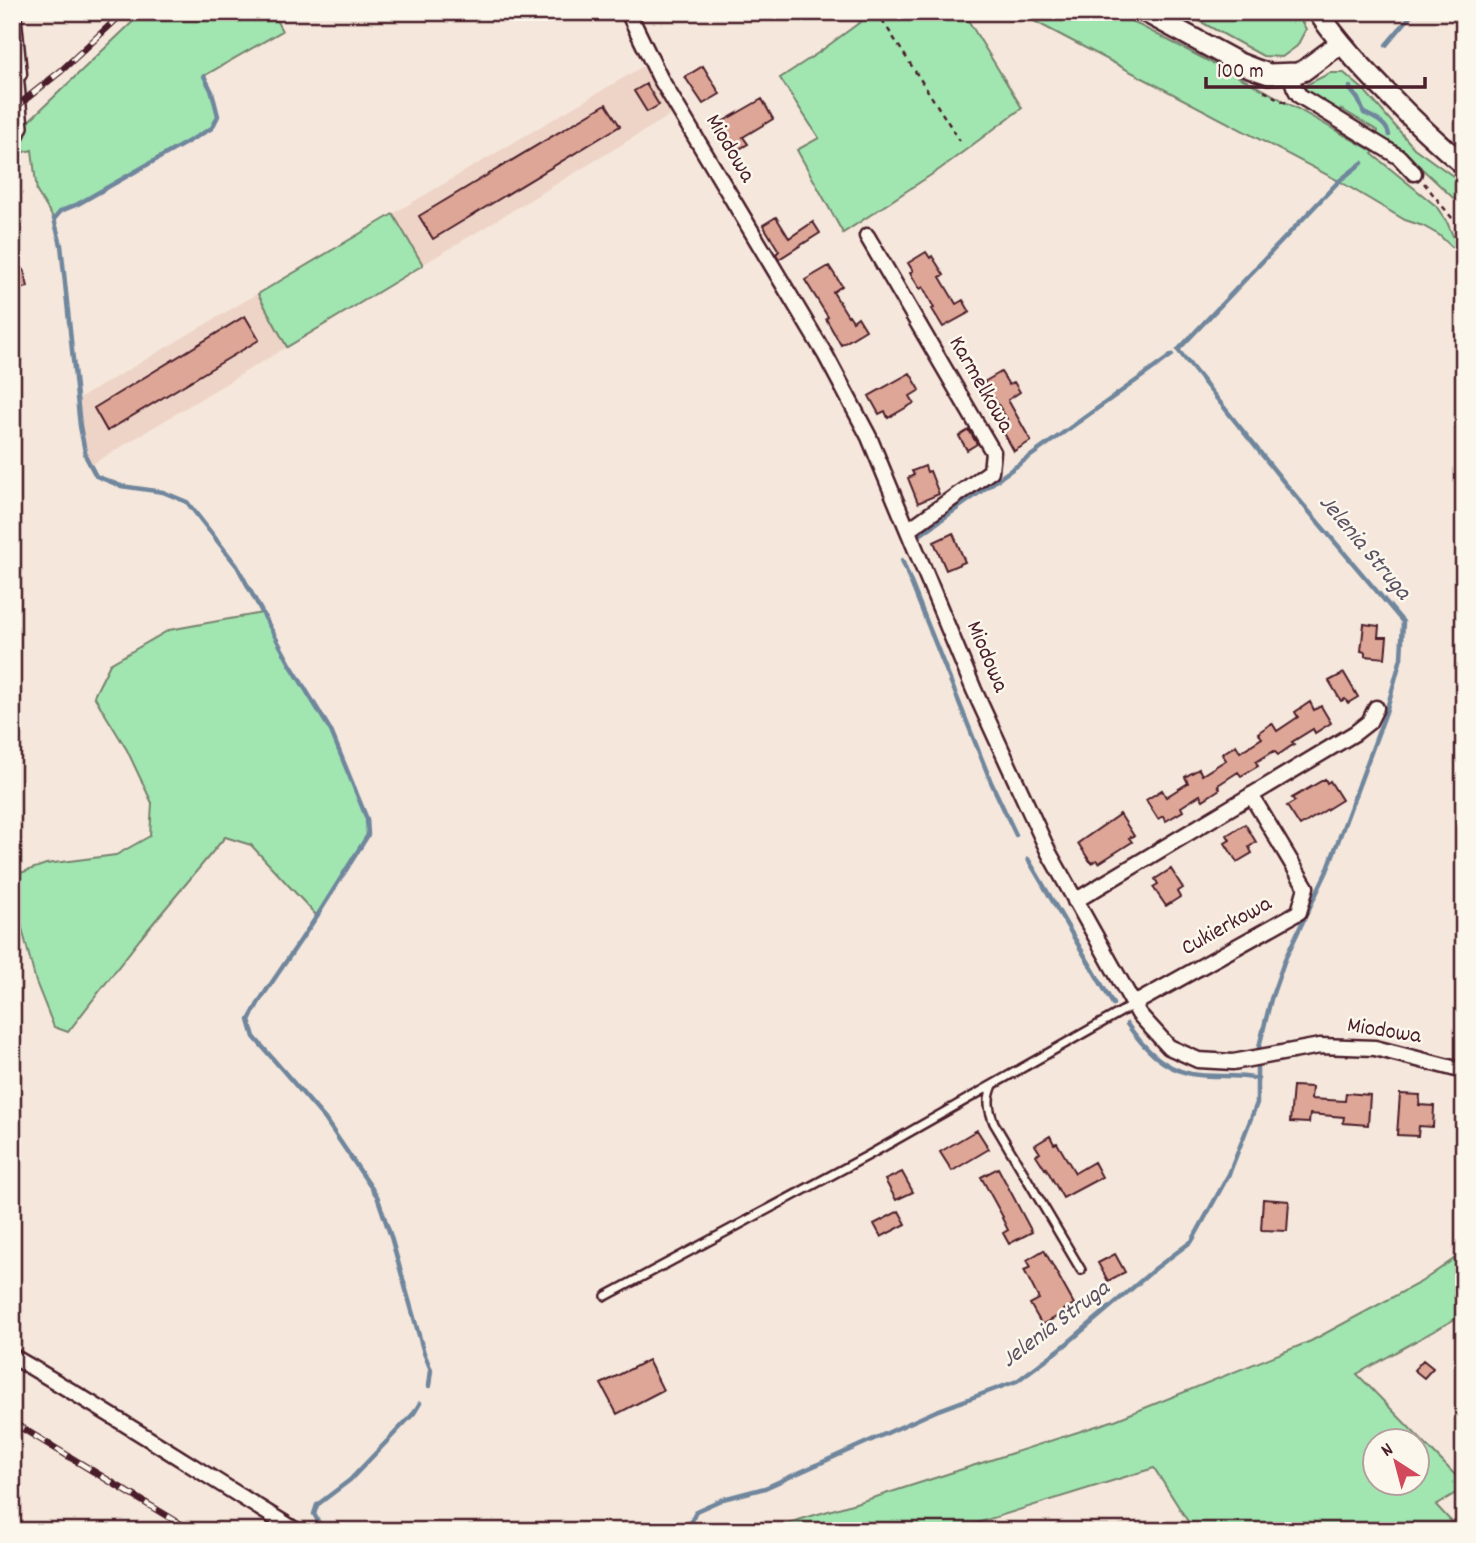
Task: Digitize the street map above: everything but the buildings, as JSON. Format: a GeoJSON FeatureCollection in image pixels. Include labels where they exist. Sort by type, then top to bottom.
{"type":"FeatureCollection","features":[{"type":"Feature","properties":{"kind":"street"},"geometry":{"type":"LineString","coordinates":[[13,12],[19,74]]}},
{"type":"Feature","properties":{"kind":"street","name":"Miodowa"},"geometry":{"type":"LineString","coordinates":[[628,12],[660,78],[826,356],[869,437],[980,703],[1049,853],[1139,1014],[1169,1047],[1198,1060],[1233,1062],[1320,1046],[1334,1046],[1375,1048],[1464,1071]]}},
{"type":"Feature","properties":{"kind":"street"},"geometry":{"type":"LineString","coordinates":[[1145,12],[1239,63],[1269,74],[1303,71],[1341,43]]}},
{"type":"Feature","properties":{"kind":"street"},"geometry":{"type":"LineString","coordinates":[[1318,12],[1341,43],[1411,118],[1464,165]]}},
{"type":"Feature","properties":{"kind":"street"},"geometry":{"type":"LineString","coordinates":[[1291,73],[1292,83],[1300,96],[1399,157],[1414,173]]}},
{"type":"Feature","properties":{"kind":"street","name":"Karmelkowa"},"geometry":{"type":"LineString","coordinates":[[867,236],[993,452],[991,471],[908,530]]}},
{"type":"Feature","properties":{"kind":"street"},"geometry":{"type":"LineString","coordinates":[[1075,901],[1354,733],[1369,722],[1376,708]]}},
{"type":"Feature","properties":{"kind":"street","name":"Cukierkowa"},"geometry":{"type":"LineString","coordinates":[[1134,1004],[1299,912],[1306,887],[1251,796]]}},
{"type":"Feature","properties":{"kind":"street"},"geometry":{"type":"LineString","coordinates":[[12,1356],[77,1393],[298,1531]]}},
{"type":"Feature","properties":{"kind":"lane"},"geometry":{"type":"LineString","coordinates":[[12,88],[19,74]]}},
{"type":"Feature","properties":{"kind":"lane"},"geometry":{"type":"LineString","coordinates":[[12,154],[24,127],[19,74]]}},
{"type":"Feature","properties":{"kind":"lane"},"geometry":{"type":"LineString","coordinates":[[606,1296],[869,1155],[1134,1004]]}},
{"type":"Feature","properties":{"kind":"lane"},"geometry":{"type":"LineString","coordinates":[[994,1084],[988,1098],[994,1123],[1081,1270]]}},
{"type":"Feature","properties":{"kind":"path"},"geometry":{"type":"LineString","coordinates":[[877,12],[960,141]]}},
{"type":"Feature","properties":{"kind":"shaded area"},"geometry":{"type":"Polygon","coordinates":[[[652,61],[679,110],[91,465],[86,457],[77,400],[652,61]]]}},
{"type":"Feature","properties":{"kind":"green space"},"geometry":{"type":"Polygon","coordinates":[[[143,12],[272,12],[282,31],[204,76],[212,92],[218,116],[212,128],[61,211],[54,219],[37,192],[32,150],[12,155],[12,137],[143,12]]]}},
{"type":"Feature","properties":{"kind":"green space"},"geometry":{"type":"Polygon","coordinates":[[[874,12],[963,12],[1022,108],[940,169],[843,233],[797,150],[819,138],[780,78],[874,12]]]}},
{"type":"Feature","properties":{"kind":"green space"},"geometry":{"type":"Polygon","coordinates":[[[1017,12],[1114,12],[1264,90],[1374,152],[1372,154],[1436,206],[1453,236],[1464,247],[1464,258],[1439,235],[1423,226],[1405,220],[1339,181],[1017,12]]]}},
{"type":"Feature","properties":{"kind":"green space"},"geometry":{"type":"Polygon","coordinates":[[[1183,12],[1296,12],[1306,29],[1297,46],[1282,57],[1263,56],[1183,12]]]}},
{"type":"Feature","properties":{"kind":"green space"},"geometry":{"type":"Polygon","coordinates":[[[1330,73],[1344,73],[1365,91],[1414,148],[1464,184],[1464,208],[1404,152],[1377,135],[1378,131],[1341,109],[1339,111],[1319,101],[1307,91],[1304,86],[1330,73]]]}},
{"type":"Feature","properties":{"kind":"green space"},"geometry":{"type":"Polygon","coordinates":[[[393,214],[423,265],[287,347],[258,294],[393,214]]]}},
{"type":"Feature","properties":{"kind":"green space"},"geometry":{"type":"Polygon","coordinates":[[[262,613],[331,731],[367,819],[368,835],[317,916],[251,845],[225,837],[140,939],[68,1032],[54,1027],[36,982],[19,917],[12,903],[12,876],[46,864],[116,855],[150,836],[152,803],[127,750],[94,696],[110,664],[169,630],[262,613]]]}},
{"type":"Feature","properties":{"kind":"green space"},"geometry":{"type":"Polygon","coordinates":[[[1464,1252],[1464,1314],[1357,1374],[1410,1428],[1360,1428],[1360,1498],[1430,1498],[1430,1449],[1464,1484],[1464,1488],[1436,1505],[1460,1531],[1194,1531],[1154,1468],[951,1531],[761,1531],[1115,1420],[1311,1341],[1421,1282],[1464,1252]]]}},
{"type":"Feature","properties":{"kind":"waterway","name":"Jelenia Struga"},"geometry":{"type":"LineString","coordinates":[[1386,45],[1414,12]]}},
{"type":"Feature","properties":{"kind":"waterway"},"geometry":{"type":"LineString","coordinates":[[204,76],[212,92],[218,116],[212,128],[61,211],[54,219],[61,245],[80,426],[86,457],[96,476],[121,486],[163,492],[187,502],[237,566],[290,664],[331,731],[367,819],[368,835],[249,1020],[254,1037],[325,1119],[377,1196],[431,1370],[429,1386]]}},
{"type":"Feature","properties":{"kind":"waterway","name":"Jelenia Struga"},"geometry":{"type":"LineString","coordinates":[[1350,87],[1364,113],[1383,124],[1389,135]]}},
{"type":"Feature","properties":{"kind":"waterway","name":"Jelenia Struga"},"geometry":{"type":"LineString","coordinates":[[1259,1047],[1285,959],[1327,871],[1386,712],[1401,658],[1403,622],[1283,481],[1178,350],[1339,181],[1362,163]]}},
{"type":"Feature","properties":{"kind":"waterway"},"geometry":{"type":"LineString","coordinates":[[920,535],[1172,355]]}},
{"type":"Feature","properties":{"kind":"waterway"},"geometry":{"type":"LineString","coordinates":[[902,560],[991,782],[1016,835]]}},
{"type":"Feature","properties":{"kind":"waterway"},"geometry":{"type":"LineString","coordinates":[[1028,859],[1113,1004]]}},
{"type":"Feature","properties":{"kind":"waterway"},"geometry":{"type":"LineString","coordinates":[[1127,1024],[1154,1056],[1171,1067],[1191,1074],[1258,1079]]}},
{"type":"Feature","properties":{"kind":"waterway","name":"Jelenia Struga"},"geometry":{"type":"LineString","coordinates":[[688,1531],[696,1511],[723,1499],[765,1488],[936,1411],[1017,1381],[1064,1346],[1192,1241],[1229,1174],[1257,1103],[1257,1066]]}},
{"type":"Feature","properties":{"kind":"waterway"},"geometry":{"type":"LineString","coordinates":[[328,1531],[314,1514],[317,1505],[350,1480],[414,1413],[420,1403]]}},
{"type":"Feature","properties":{"kind":"railway"},"geometry":{"type":"LineString","coordinates":[[12,110],[61,71],[124,12]]}},
{"type":"Feature","properties":{"kind":"railway"},"geometry":{"type":"LineString","coordinates":[[12,1422],[192,1531]]}}]}
